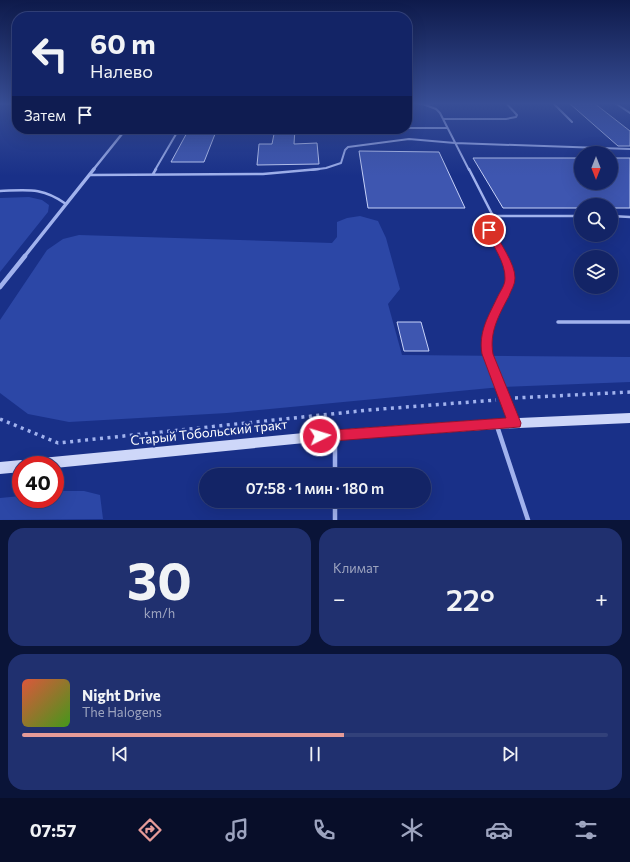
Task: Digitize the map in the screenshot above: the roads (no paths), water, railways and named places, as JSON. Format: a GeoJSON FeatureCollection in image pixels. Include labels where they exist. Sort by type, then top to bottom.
{"type":"FeatureCollection","features":[{"type":"Feature","properties":{"kind":"street"},"geometry":{"type":"LineString","coordinates":[[0,287],[122,134]]}},
{"type":"Feature","properties":{"kind":"street","name":"Старый Тобольский тракт"},"geometry":{"type":"LineString","coordinates":[[64,462],[335,435],[496,424],[630,418]]}},
{"type":"Feature","properties":{"kind":"street"},"geometry":{"type":"LineString","coordinates":[[0,468],[12,467]]}},
{"type":"Feature","properties":{"kind":"lane"},"geometry":{"type":"LineString","coordinates":[[412,128],[447,128],[493,216],[574,216]]}},
{"type":"Feature","properties":{"kind":"lane"},"geometry":{"type":"LineString","coordinates":[[153,174],[176,134]]}},
{"type":"Feature","properties":{"kind":"lane"},"geometry":{"type":"LineString","coordinates":[[90,175],[301,171],[338,166],[341,163],[345,150],[354,145],[409,139],[455,143],[630,149]]}},
{"type":"Feature","properties":{"kind":"lane"},"geometry":{"type":"LineString","coordinates":[[0,191],[36,190],[53,195],[66,204]]}},
{"type":"Feature","properties":{"kind":"lane"},"geometry":{"type":"LineString","coordinates":[[618,216],[630,217]]}},
{"type":"Feature","properties":{"kind":"lane"},"geometry":{"type":"LineString","coordinates":[[489,230],[507,267],[510,277],[509,285],[486,335],[488,354],[515,423]]}},
{"type":"Feature","properties":{"kind":"lane"},"geometry":{"type":"LineString","coordinates":[[558,322],[630,322]]}},
{"type":"Feature","properties":{"kind":"lane"},"geometry":{"type":"LineString","coordinates":[[496,424],[528,520]]}},
{"type":"Feature","properties":{"kind":"lane"},"geometry":{"type":"LineString","coordinates":[[335,435],[335,468]]}},
{"type":"Feature","properties":{"kind":"lane"},"geometry":{"type":"LineString","coordinates":[[335,508],[335,520]]}}]}
